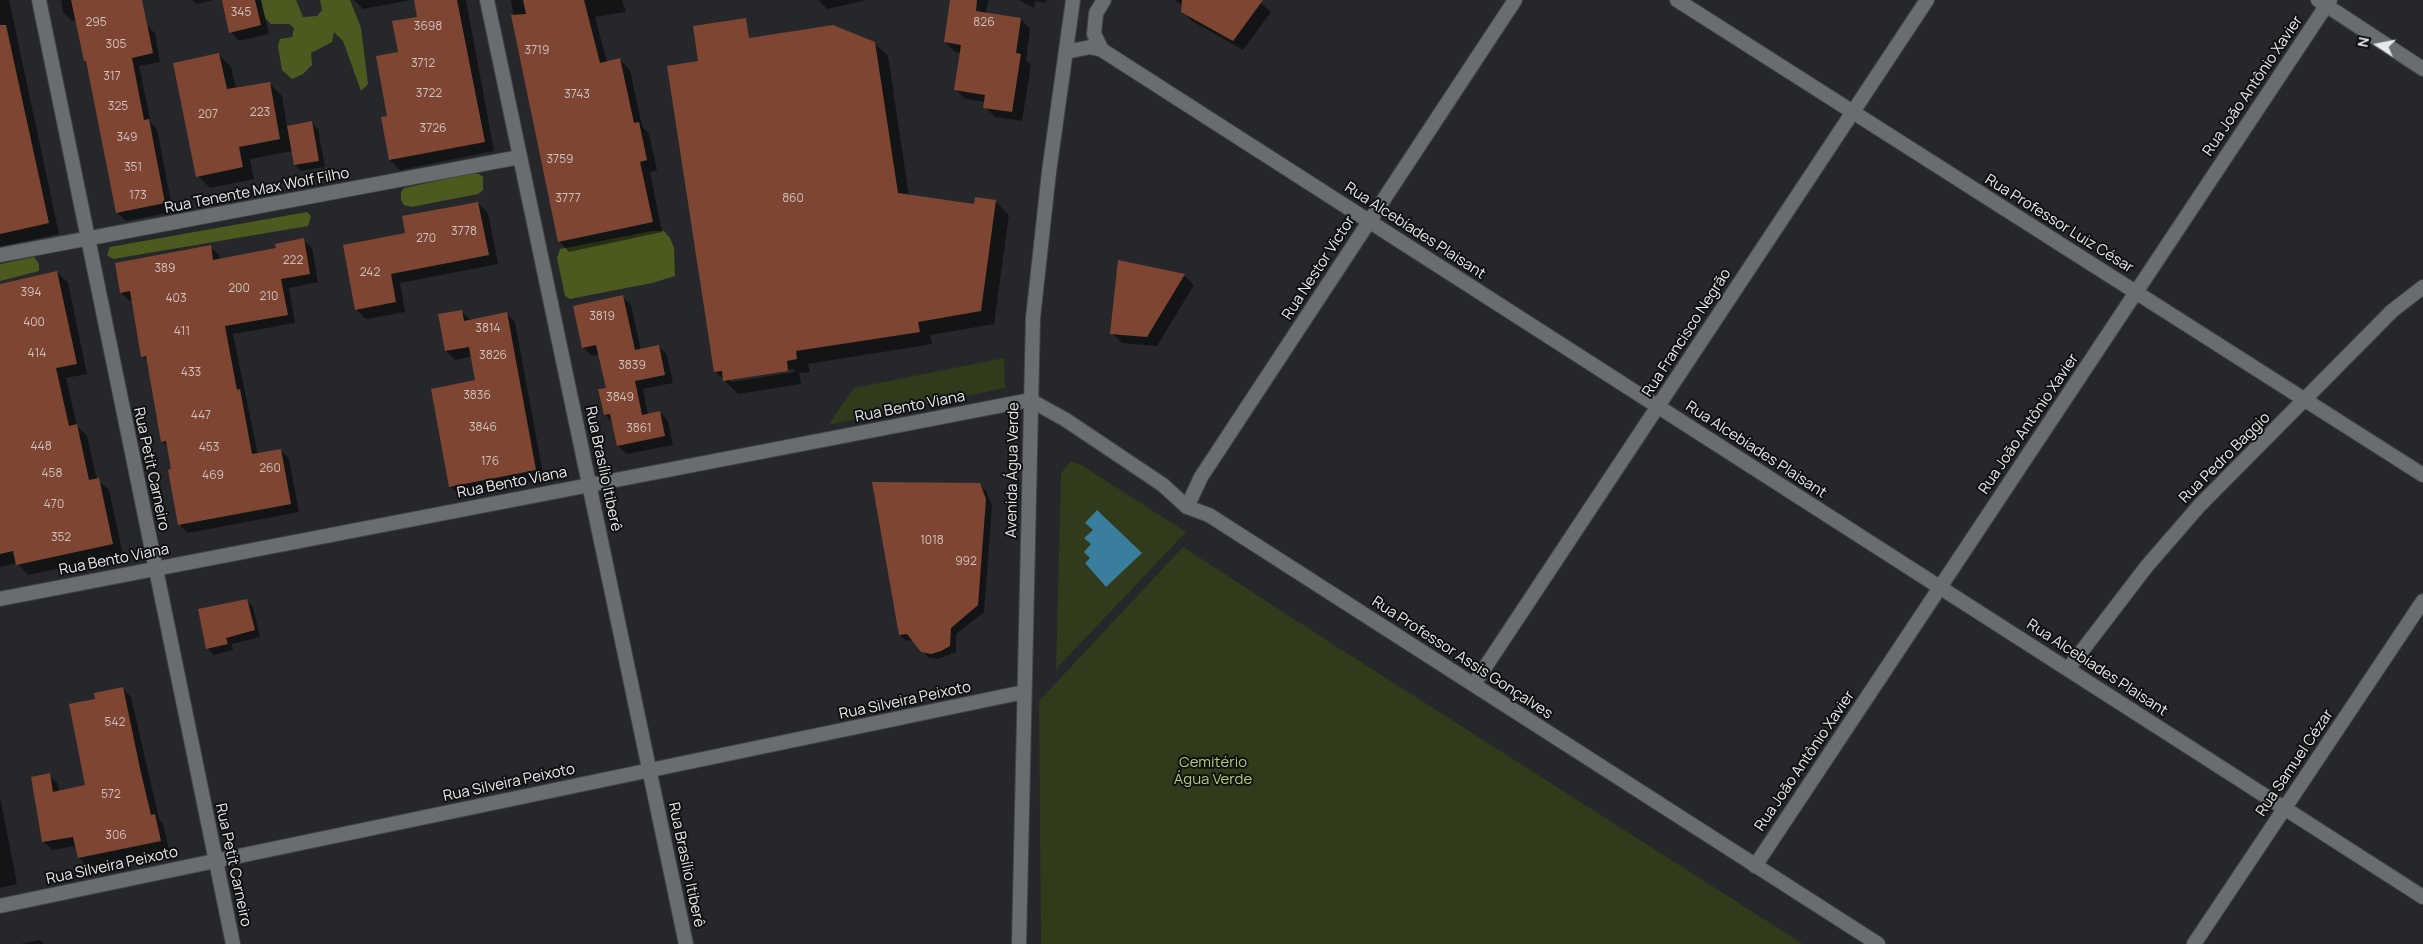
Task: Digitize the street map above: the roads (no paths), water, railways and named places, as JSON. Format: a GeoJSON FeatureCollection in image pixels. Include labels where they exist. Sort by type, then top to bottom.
{"type":"FeatureCollection","features":[{"type":"Feature","properties":{"kind":"street","name":"Rua Petit Carneiro"},"geometry":{"type":"LineString","coordinates":[[39,0],[233,944]]}},
{"type":"Feature","properties":{"kind":"street","name":"Rua Brasílio Itiberê"},"geometry":{"type":"LineString","coordinates":[[487,0],[686,944]]}},
{"type":"Feature","properties":{"kind":"street","name":"Avenida Água Verde"},"geometry":{"type":"LineString","coordinates":[[1019,944],[1033,318],[1039,256],[1073,0]]}},
{"type":"Feature","properties":{"kind":"street"},"geometry":{"type":"LineString","coordinates":[[1102,50],[1094,34],[1096,13],[1104,0]]}},
{"type":"Feature","properties":{"kind":"street","name":"Rua Nestor Victor"},"geometry":{"type":"LineString","coordinates":[[1187,507],[1201,477],[1515,0]]}},
{"type":"Feature","properties":{"kind":"street","name":"Rua Professor Luiz César"},"geometry":{"type":"LineString","coordinates":[[1677,0],[2423,475]]}},
{"type":"Feature","properties":{"kind":"street","name":"Rua Francisco Negrão"},"geometry":{"type":"LineString","coordinates":[[1474,684],[1926,0]]}},
{"type":"Feature","properties":{"kind":"street"},"geometry":{"type":"LineString","coordinates":[[2325,2],[2423,69]]}},
{"type":"Feature","properties":{"kind":"street","name":"Rua João Antônio Xavier"},"geometry":{"type":"LineString","coordinates":[[1755,866],[2136,292],[2325,2]]}},
{"type":"Feature","properties":{"kind":"street"},"geometry":{"type":"LineString","coordinates":[[1066,52],[1090,47],[1102,50]]}},
{"type":"Feature","properties":{"kind":"street","name":"Rua Alcebíades Plaisant"},"geometry":{"type":"LineString","coordinates":[[1102,50],[2423,896]]}},
{"type":"Feature","properties":{"kind":"street","name":"Rua Tenente Max Wolf Filho"},"geometry":{"type":"LineString","coordinates":[[0,256],[520,157]]}},
{"type":"Feature","properties":{"kind":"street","name":"Rua Pedro Baggio"},"geometry":{"type":"LineString","coordinates":[[2068,669],[2172,536],[2392,311],[2423,287]]}},
{"type":"Feature","properties":{"kind":"street","name":"Rua Bento Viana"},"geometry":{"type":"LineString","coordinates":[[0,599],[1030,400]]}},
{"type":"Feature","properties":{"kind":"street","name":"Rua Professor Assis Gonçalves"},"geometry":{"type":"LineString","coordinates":[[1030,400],[1066,420],[1163,485],[1187,507],[1209,515],[1878,944]]}},
{"type":"Feature","properties":{"kind":"street","name":"Rua Samuel Cézar"},"geometry":{"type":"LineString","coordinates":[[2198,942],[2423,601]]}},
{"type":"Feature","properties":{"kind":"street","name":"Rua Silveira Peixoto"},"geometry":{"type":"LineString","coordinates":[[0,906],[1024,692]]}},
{"type":"Feature","properties":{"kind":"water"},"geometry":{"type":"Polygon","coordinates":[[[1097,510],[1142,553],[1106,587],[1085,563],[1090,558],[1084,552],[1091,544],[1084,538],[1093,530],[1085,523],[1097,510]]]}},
{"type":"Feature","properties":{"kind":"park label","name":"Cemitério Água Verde"},"geometry":{"type":"Point","coordinates":[1213,772]}}]}
